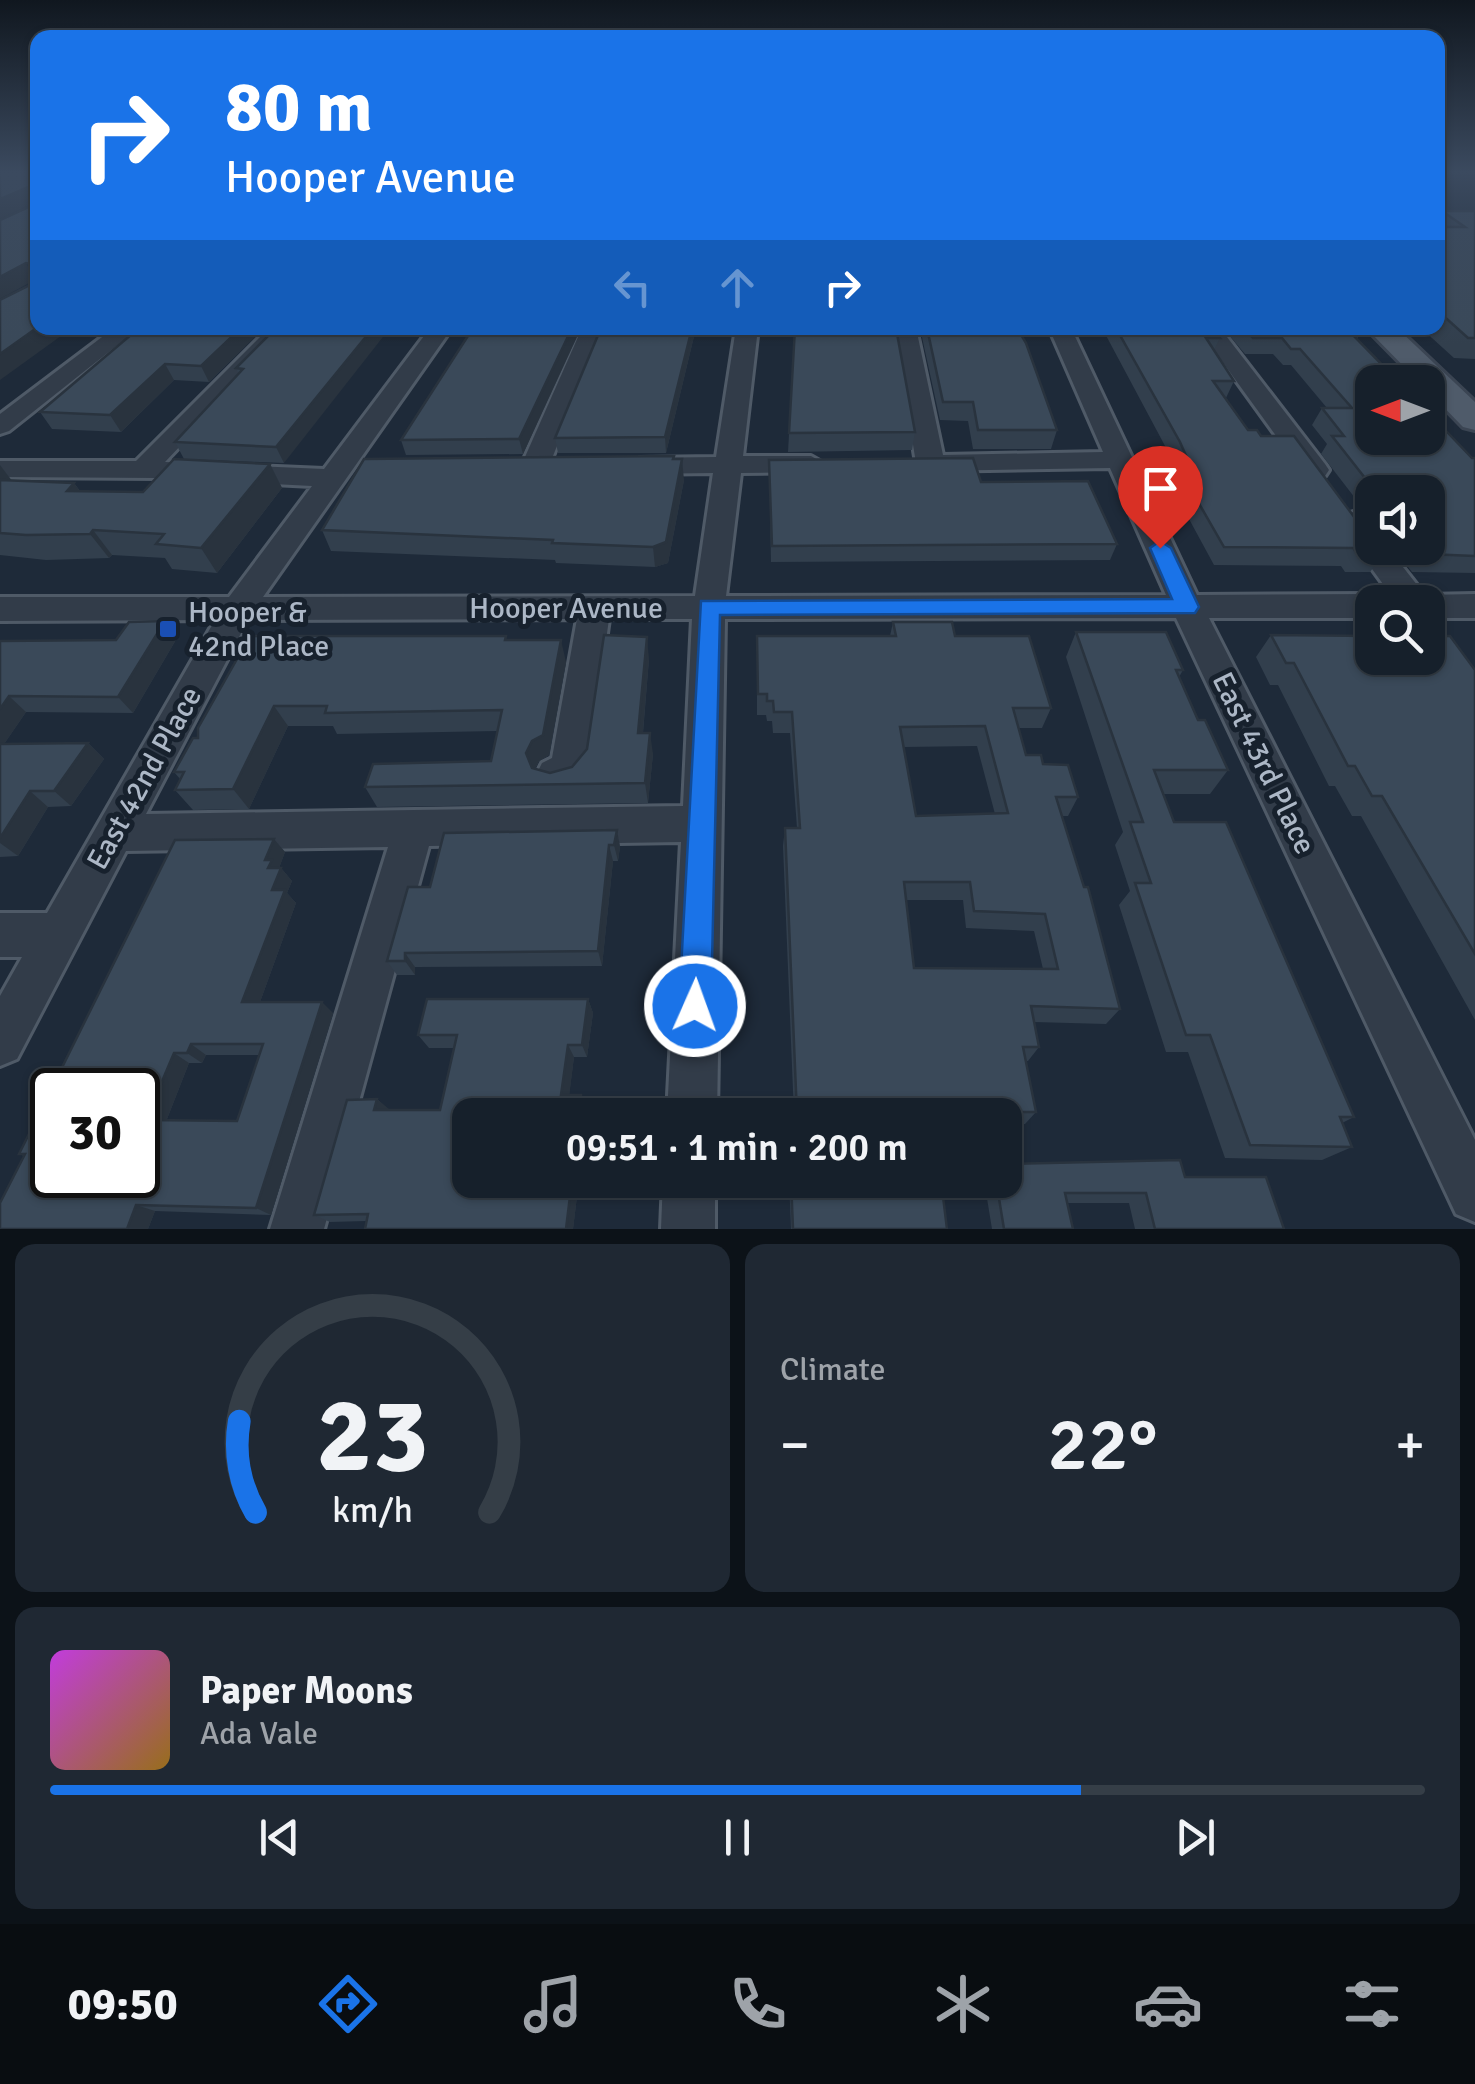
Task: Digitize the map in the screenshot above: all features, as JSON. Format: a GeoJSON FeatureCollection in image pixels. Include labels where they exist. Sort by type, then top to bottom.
{"type":"FeatureCollection","features":[{"type":"Feature","properties":{"kind":"main road"},"geometry":{"type":"LineString","coordinates":[[1388,335],[1475,420]]}},
{"type":"Feature","properties":{"kind":"street"},"geometry":{"type":"LineString","coordinates":[[0,426],[119,335]]}},
{"type":"Feature","properties":{"kind":"street"},"geometry":{"type":"LineString","coordinates":[[158,470],[148,464],[153,456],[275,335]]}},
{"type":"Feature","properties":{"kind":"street","name":"East 42nd Place"},"geometry":{"type":"LineString","coordinates":[[0,1042],[238,608],[437,335]]}},
{"type":"Feature","properties":{"kind":"street"},"geometry":{"type":"LineString","coordinates":[[574,466],[525,466],[590,335]]}},
{"type":"Feature","properties":{"kind":"street"},"geometry":{"type":"LineString","coordinates":[[693,1098],[709,607],[746,335]]}},
{"type":"Feature","properties":{"kind":"street"},"geometry":{"type":"LineString","coordinates":[[906,335],[931,463]]}},
{"type":"Feature","properties":{"kind":"street","name":"East 43rd Place"},"geometry":{"type":"LineString","coordinates":[[1063,335],[1187,607],[1475,1195]]}},
{"type":"Feature","properties":{"kind":"street"},"geometry":{"type":"LineString","coordinates":[[1214,335],[1400,585]]}},
{"type":"Feature","properties":{"kind":"street"},"geometry":{"type":"LineString","coordinates":[[894,463],[1120,460]]}},
{"type":"Feature","properties":{"kind":"street"},"geometry":{"type":"LineString","coordinates":[[612,466],[840,464]]}},
{"type":"Feature","properties":{"kind":"street"},"geometry":{"type":"LineString","coordinates":[[0,469],[336,473],[379,468]]}},
{"type":"Feature","properties":{"kind":"street","name":"Hooper Avenue"},"geometry":{"type":"LineString","coordinates":[[0,608],[1355,606]]}},
{"type":"Feature","properties":{"kind":"street"},"geometry":{"type":"LineString","coordinates":[[555,775],[570,768],[594,608]]}},
{"type":"Feature","properties":{"kind":"street"},"geometry":{"type":"LineString","coordinates":[[1445,608],[1471,611]]}},
{"type":"Feature","properties":{"kind":"street"},"geometry":{"type":"LineString","coordinates":[[114,833],[702,824]]}},
{"type":"Feature","properties":{"kind":"street"},"geometry":{"type":"LineString","coordinates":[[298,1229],[414,826]]}},
{"type":"Feature","properties":{"kind":"street"},"geometry":{"type":"LineString","coordinates":[[0,935],[58,935]]}},
{"type":"Feature","properties":{"kind":"street"},"geometry":{"type":"LineString","coordinates":[[688,1229],[689,1198]]}},
{"type":"Feature","properties":{"kind":"building"},"geometry":{"type":"Polygon","coordinates":[[[0,229],[30,229],[30,264],[0,277],[0,229]]]}},
{"type":"Feature","properties":{"kind":"building"},"geometry":{"type":"Polygon","coordinates":[[[1445,229],[1475,229],[1475,338],[1468,338],[1445,317],[1445,229]]]}},
{"type":"Feature","properties":{"kind":"building"},"geometry":{"type":"Polygon","coordinates":[[[30,285],[30,333],[0,354],[0,300],[30,285]]]}},
{"type":"Feature","properties":{"kind":"building"},"geometry":{"type":"Polygon","coordinates":[[[131,335],[234,335],[201,366],[165,364],[110,415],[40,412],[131,335]]]}},
{"type":"Feature","properties":{"kind":"building"},"geometry":{"type":"Polygon","coordinates":[[[269,335],[367,335],[276,447],[175,442],[243,369],[236,368],[269,335]]]}},
{"type":"Feature","properties":{"kind":"building"},"geometry":{"type":"Polygon","coordinates":[[[468,335],[569,335],[519,439],[401,440],[468,335]]]}},
{"type":"Feature","properties":{"kind":"building"},"geometry":{"type":"Polygon","coordinates":[[[598,335],[690,335],[665,437],[555,438],[598,335]]]}},
{"type":"Feature","properties":{"kind":"building"},"geometry":{"type":"Polygon","coordinates":[[[795,335],[897,335],[915,432],[789,433],[795,335]]]}},
{"type":"Feature","properties":{"kind":"building"},"geometry":{"type":"Polygon","coordinates":[[[929,335],[1021,335],[1057,430],[978,430],[973,402],[943,402],[929,335]]]}},
{"type":"Feature","properties":{"kind":"building"},"geometry":{"type":"Polygon","coordinates":[[[1120,335],[1218,335],[1220,338],[1206,338],[1234,381],[1213,381],[1248,430],[1257,430],[1261,436],[1294,436],[1355,518],[1355,550],[1224,547],[1178,467],[1191,467],[1120,335]]]}},
{"type":"Feature","properties":{"kind":"building"},"geometry":{"type":"Polygon","coordinates":[[[1250,335],[1353,335],[1382,365],[1355,365],[1355,455],[1445,455],[1445,430],[1475,458],[1475,556],[1445,555],[1445,475],[1363,475],[1332,436],[1344,436],[1322,408],[1352,408],[1300,349],[1291,349],[1282,338],[1250,335]]]}},
{"type":"Feature","properties":{"kind":"building"},"geometry":{"type":"Polygon","coordinates":[[[674,456],[673,459],[682,459],[666,542],[653,547],[322,530],[364,459],[674,456]]]}},
{"type":"Feature","properties":{"kind":"building"},"geometry":{"type":"Polygon","coordinates":[[[973,458],[981,482],[1088,481],[1117,544],[772,546],[769,460],[973,458]]]}},
{"type":"Feature","properties":{"kind":"building"},"geometry":{"type":"Polygon","coordinates":[[[174,459],[270,464],[201,548],[156,544],[164,534],[93,530],[90,534],[0,533],[0,480],[74,483],[67,491],[143,492],[174,459]]]}},
{"type":"Feature","properties":{"kind":"building"},"geometry":{"type":"Polygon","coordinates":[[[165,621],[118,697],[9,696],[0,709],[0,641],[116,640],[129,622],[165,621]]]}},
{"type":"Feature","properties":{"kind":"building"},"geometry":{"type":"Polygon","coordinates":[[[893,622],[952,622],[955,636],[1029,636],[1051,708],[1013,708],[1026,755],[1041,755],[1043,764],[1068,765],[1078,797],[1056,797],[1084,887],[1088,887],[1120,1009],[1031,1006],[1039,1047],[1023,1047],[1036,1112],[1022,1112],[1022,1098],[796,1098],[785,828],[800,828],[792,712],[774,712],[773,701],[767,701],[767,694],[758,694],[757,636],[896,636],[893,622]],[[985,726],[900,727],[916,816],[1008,813],[985,726]],[[904,882],[914,968],[1058,969],[1045,914],[974,911],[970,882],[904,882]]]}},
{"type":"Feature","properties":{"kind":"building"},"geometry":{"type":"Polygon","coordinates":[[[1076,632],[1166,632],[1183,670],[1176,670],[1198,720],[1205,720],[1228,770],[1154,770],[1174,822],[1226,822],[1354,1117],[1340,1117],[1352,1147],[1250,1145],[1210,1035],[1186,1035],[1135,883],[1151,883],[1130,822],[1143,822],[1076,632]]]}},
{"type":"Feature","properties":{"kind":"building"},"geometry":{"type":"Polygon","coordinates":[[[604,635],[647,637],[638,733],[650,733],[645,783],[365,787],[373,764],[491,761],[502,710],[325,713],[327,706],[274,706],[233,789],[175,790],[184,772],[174,772],[193,738],[198,738],[198,728],[250,636],[506,636],[505,640],[561,640],[543,735],[532,741],[526,753],[532,768],[550,773],[572,767],[587,749],[604,635]]]}},
{"type":"Feature","properties":{"kind":"building"},"geometry":{"type":"Polygon","coordinates":[[[1271,635],[1355,636],[1355,675],[1445,675],[1445,636],[1450,636],[1475,670],[1475,954],[1382,796],[1372,796],[1355,766],[1348,766],[1294,663],[1286,663],[1271,635]]]}},
{"type":"Feature","properties":{"kind":"building"},"geometry":{"type":"Polygon","coordinates":[[[88,743],[54,791],[30,791],[0,838],[0,744],[88,743]]]}},
{"type":"Feature","properties":{"kind":"building"},"geometry":{"type":"Polygon","coordinates":[[[617,830],[614,845],[609,845],[598,951],[405,953],[405,961],[387,961],[408,887],[430,887],[444,833],[617,830]]]}},
{"type":"Feature","properties":{"kind":"building"},"geometry":{"type":"Polygon","coordinates":[[[274,839],[265,860],[272,860],[268,868],[281,868],[272,890],[285,890],[242,1002],[322,1002],[256,1208],[136,1205],[127,1229],[0,1229],[0,1203],[25,1154],[19,1154],[30,1132],[30,1198],[160,1198],[160,1120],[237,1121],[263,1044],[191,1044],[187,1053],[174,1053],[160,1086],[160,1068],[62,1068],[175,840],[274,839]]]}},
{"type":"Feature","properties":{"kind":"building"},"geometry":{"type":"Polygon","coordinates":[[[427,999],[588,999],[582,1045],[568,1045],[561,1095],[581,1095],[581,1098],[452,1098],[452,1198],[570,1198],[566,1229],[365,1229],[368,1214],[314,1215],[347,1100],[377,1099],[374,1110],[440,1110],[457,1035],[418,1035],[427,999]]]}},
{"type":"Feature","properties":{"kind":"building"},"geometry":{"type":"Polygon","coordinates":[[[1180,1160],[1185,1177],[1266,1177],[1284,1229],[1155,1229],[1146,1193],[1065,1193],[1073,1229],[1004,1229],[999,1198],[1022,1198],[1022,1164],[1180,1160]]]}},
{"type":"Feature","properties":{"kind":"building"},"geometry":{"type":"Polygon","coordinates":[[[792,1198],[943,1198],[947,1229],[793,1229],[792,1198]]]}},
{"type":"Feature","properties":{"kind":"place","name":"Hooper & 42nd Place"},"geometry":{"type":"Point","coordinates":[168,629]}},
{"type":"Feature","properties":{"kind":"route"},"geometry":{"type":"LineString","coordinates":[[695,1006],[709,607],[1187,607],[1160,548]]}}]}
